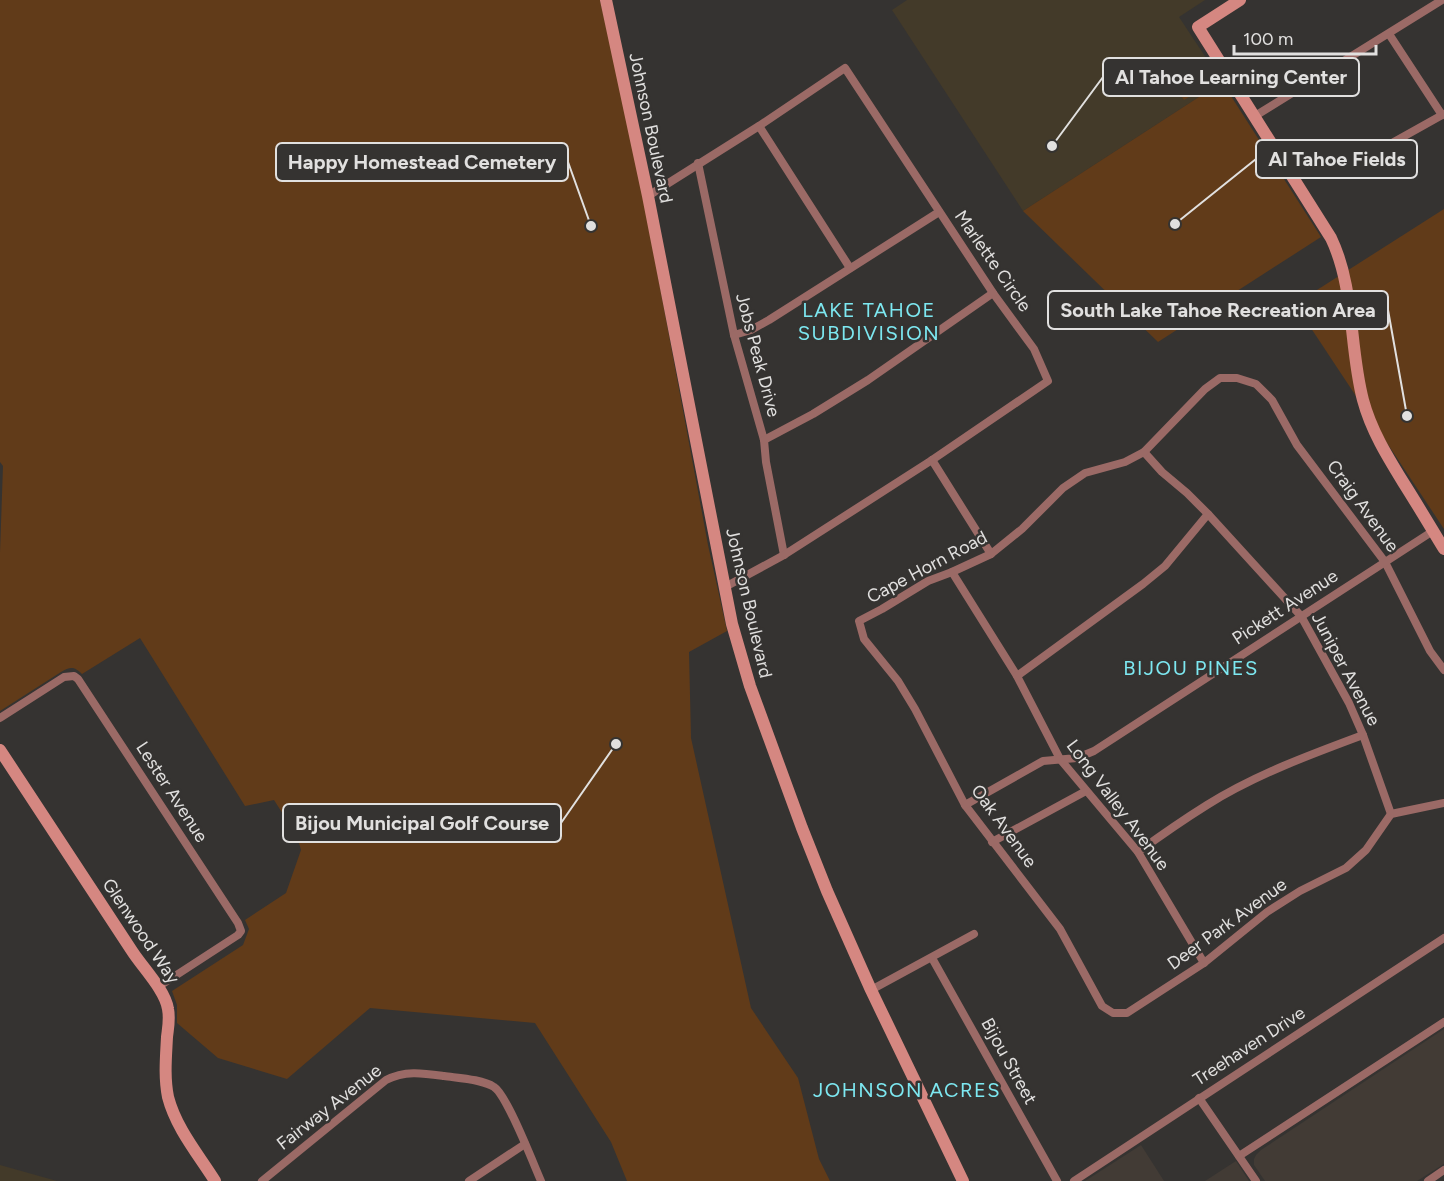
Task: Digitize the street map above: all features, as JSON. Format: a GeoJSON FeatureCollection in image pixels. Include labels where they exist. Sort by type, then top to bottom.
{"type":"FeatureCollection","features":[{"type":"Feature","properties":{"kind":"street","name":"Johnson Boulevard"},"geometry":{"type":"LineString","coordinates":[[606,0],[648,196],[732,624],[750,686],[827,891],[871,990],[963,1181]]}},
{"type":"Feature","properties":{"kind":"street"},"geometry":{"type":"LineString","coordinates":[[1240,0],[1198,27],[1331,238],[1343,273],[1360,389],[1369,418],[1383,450],[1444,549]]}},
{"type":"Feature","properties":{"kind":"street"},"geometry":{"type":"LineString","coordinates":[[1255,116],[1442,0]]}},
{"type":"Feature","properties":{"kind":"street"},"geometry":{"type":"LineString","coordinates":[[1367,157],[1443,114],[1389,34]]}},
{"type":"Feature","properties":{"kind":"street","name":"Marlette Circle"},"geometry":{"type":"LineString","coordinates":[[648,196],[845,68],[993,292],[1035,349],[1048,381],[932,460],[784,555],[725,587]]}},
{"type":"Feature","properties":{"kind":"street"},"geometry":{"type":"LineString","coordinates":[[759,126],[849,268]]}},
{"type":"Feature","properties":{"kind":"street","name":"Jobs Peak Drive"},"geometry":{"type":"LineString","coordinates":[[698,164],[734,335],[764,440],[765,462],[784,555]]}},
{"type":"Feature","properties":{"kind":"street"},"geometry":{"type":"LineString","coordinates":[[734,335],[751,330],[769,320],[939,212]]}},
{"type":"Feature","properties":{"kind":"street"},"geometry":{"type":"LineString","coordinates":[[764,440],[813,414],[868,380],[993,292]]}},
{"type":"Feature","properties":{"kind":"street","name":"Cape Horn Road"},"geometry":{"type":"LineString","coordinates":[[859,621],[928,581],[991,554],[1022,529],[1063,488],[1085,473],[1125,462],[1144,452],[1205,389],[1220,378],[1237,378]]}},
{"type":"Feature","properties":{"kind":"street","name":"Craig Avenue"},"geometry":{"type":"LineString","coordinates":[[1237,378],[1256,384],[1272,400],[1297,445],[1385,562],[1430,651],[1444,670]]}},
{"type":"Feature","properties":{"kind":"street","name":"Juniper Avenue"},"geometry":{"type":"LineString","coordinates":[[1144,452],[1162,472],[1208,514],[1300,616],[1349,703],[1391,814]]}},
{"type":"Feature","properties":{"kind":"street"},"geometry":{"type":"LineString","coordinates":[[932,460],[991,554]]}},
{"type":"Feature","properties":{"kind":"street"},"geometry":{"type":"LineString","coordinates":[[1017,676],[1165,566],[1208,514]]}},
{"type":"Feature","properties":{"kind":"street","name":"Pickett Avenue"},"geometry":{"type":"LineString","coordinates":[[965,805],[1043,761],[1077,758],[1094,751],[1433,531]]}},
{"type":"Feature","properties":{"kind":"street","name":"Long Valley Avenue"},"geometry":{"type":"LineString","coordinates":[[952,572],[1017,676],[1060,759],[1138,852],[1204,963]]}},
{"type":"Feature","properties":{"kind":"street","name":"Oak Avenue"},"geometry":{"type":"LineString","coordinates":[[859,621],[864,639],[898,681],[965,805],[1060,928],[1102,1006],[1113,1013]]}},
{"type":"Feature","properties":{"kind":"street","name":"Lester Avenue"},"geometry":{"type":"LineString","coordinates":[[0,718],[58,681],[70,676],[78,679],[241,927],[238,934],[158,987]]}},
{"type":"Feature","properties":{"kind":"street"},"geometry":{"type":"LineString","coordinates":[[1138,852],[1208,804],[1251,781],[1310,754],[1363,735]]}},
{"type":"Feature","properties":{"kind":"street","name":"Glenwood Way"},"geometry":{"type":"LineString","coordinates":[[0,750],[143,969],[165,998],[169,1021],[166,1077],[168,1096],[181,1129],[215,1181]]}},
{"type":"Feature","properties":{"kind":"street"},"geometry":{"type":"LineString","coordinates":[[992,842],[1086,791]]}},
{"type":"Feature","properties":{"kind":"street"},"geometry":{"type":"LineString","coordinates":[[1391,814],[1444,803]]}},
{"type":"Feature","properties":{"kind":"street","name":"Deer Park Avenue"},"geometry":{"type":"LineString","coordinates":[[1113,1013],[1127,1013],[1204,963],[1267,912],[1300,891],[1346,868],[1366,850],[1391,814]]}},
{"type":"Feature","properties":{"kind":"street"},"geometry":{"type":"LineString","coordinates":[[871,990],[974,934]]}},
{"type":"Feature","properties":{"kind":"street","name":"Treehaven Drive"},"geometry":{"type":"LineString","coordinates":[[1074,1181],[1444,940]]}},
{"type":"Feature","properties":{"kind":"street","name":"Bijou Street"},"geometry":{"type":"LineString","coordinates":[[932,958],[1057,1181]]}},
{"type":"Feature","properties":{"kind":"street"},"geometry":{"type":"LineString","coordinates":[[1239,1156],[1444,1022]]}},
{"type":"Feature","properties":{"kind":"street","name":"Fairway Avenue"},"geometry":{"type":"LineString","coordinates":[[262,1181],[377,1086],[394,1076],[405,1073],[422,1073],[480,1082],[495,1087],[507,1106],[541,1181]]}},
{"type":"Feature","properties":{"kind":"street"},"geometry":{"type":"LineString","coordinates":[[1200,1098],[1256,1181]]}},
{"type":"Feature","properties":{"kind":"street"},"geometry":{"type":"LineString","coordinates":[[469,1181],[525,1144]]}},
{"type":"Feature","properties":{"kind":"street"},"geometry":{"type":"LineString","coordinates":[[1428,1181],[1444,1170]]}},
{"type":"Feature","properties":{"kind":"shaded area"},"geometry":{"type":"Polygon","coordinates":[[[0,0],[600,0],[635,153],[708,545],[727,631],[689,652],[691,738],[751,1008],[798,1078],[819,1159],[830,1181],[627,1181],[611,1142],[535,1023],[370,1008],[287,1079],[218,1058],[177,1023],[177,1005],[172,991],[243,945],[249,929],[245,920],[286,893],[301,850],[297,836],[274,800],[245,806],[140,638],[82,674],[74,669],[64,670],[0,711],[0,553],[3,466],[0,462],[0,0]]]}},
{"type":"Feature","properties":{"kind":"shaded area"},"geometry":{"type":"Polygon","coordinates":[[[907,0],[1205,0],[1179,17],[1222,82],[1023,211],[892,10],[907,0]]]}},
{"type":"Feature","properties":{"kind":"shaded area"},"geometry":{"type":"Polygon","coordinates":[[[1198,66],[1209,84],[1184,100],[1173,83],[1198,66]]]}},
{"type":"Feature","properties":{"kind":"shaded area"},"geometry":{"type":"Polygon","coordinates":[[[1222,82],[1321,237],[1158,342],[1023,211],[1222,82]]]}},
{"type":"Feature","properties":{"kind":"shaded area"},"geometry":{"type":"Polygon","coordinates":[[[1444,209],[1444,529],[1295,304],[1444,209]]]}},
{"type":"Feature","properties":{"kind":"shaded area"},"geometry":{"type":"Polygon","coordinates":[[[1444,1029],[1444,1164],[1417,1181],[1265,1181],[1254,1165],[1254,1159],[1261,1150],[1444,1029]]]}},
{"type":"Feature","properties":{"kind":"shaded area"},"geometry":{"type":"Polygon","coordinates":[[[1141,1145],[1164,1181],[1085,1181],[1096,1174],[1141,1145]]]}},
{"type":"Feature","properties":{"kind":"shaded area"},"geometry":{"type":"Polygon","coordinates":[[[1236,1161],[1249,1181],[1205,1181],[1236,1161]]]}},
{"type":"Feature","properties":{"kind":"shaded area"},"geometry":{"type":"Polygon","coordinates":[[[0,1165],[57,1181],[0,1181],[0,1165]]]}},
{"type":"Feature","properties":{"kind":"place","name":"Al Tahoe Learning Center"},"geometry":{"type":"Point","coordinates":[1052,146]}},
{"type":"Feature","properties":{"kind":"place","name":"Al Tahoe Fields"},"geometry":{"type":"Point","coordinates":[1175,224]}},
{"type":"Feature","properties":{"kind":"place","name":"Happy Homestead Cemetery"},"geometry":{"type":"Point","coordinates":[591,226]}},
{"type":"Feature","properties":{"kind":"place","name":"South Lake Tahoe Recreation Area"},"geometry":{"type":"Point","coordinates":[1407,416]}},
{"type":"Feature","properties":{"kind":"place","name":"Bijou Municipal Golf Course"},"geometry":{"type":"Point","coordinates":[616,744]}},
{"type":"Feature","properties":{"kind":"district","name":"LAKE TAHOE SUBDIVISION"},"geometry":{"type":"Point","coordinates":[869,322]}},
{"type":"Feature","properties":{"kind":"district","name":"BIJOU PINES"},"geometry":{"type":"Point","coordinates":[1191,668]}},
{"type":"Feature","properties":{"kind":"district","name":"JOHNSON ACRES"},"geometry":{"type":"Point","coordinates":[907,1090]}}]}
